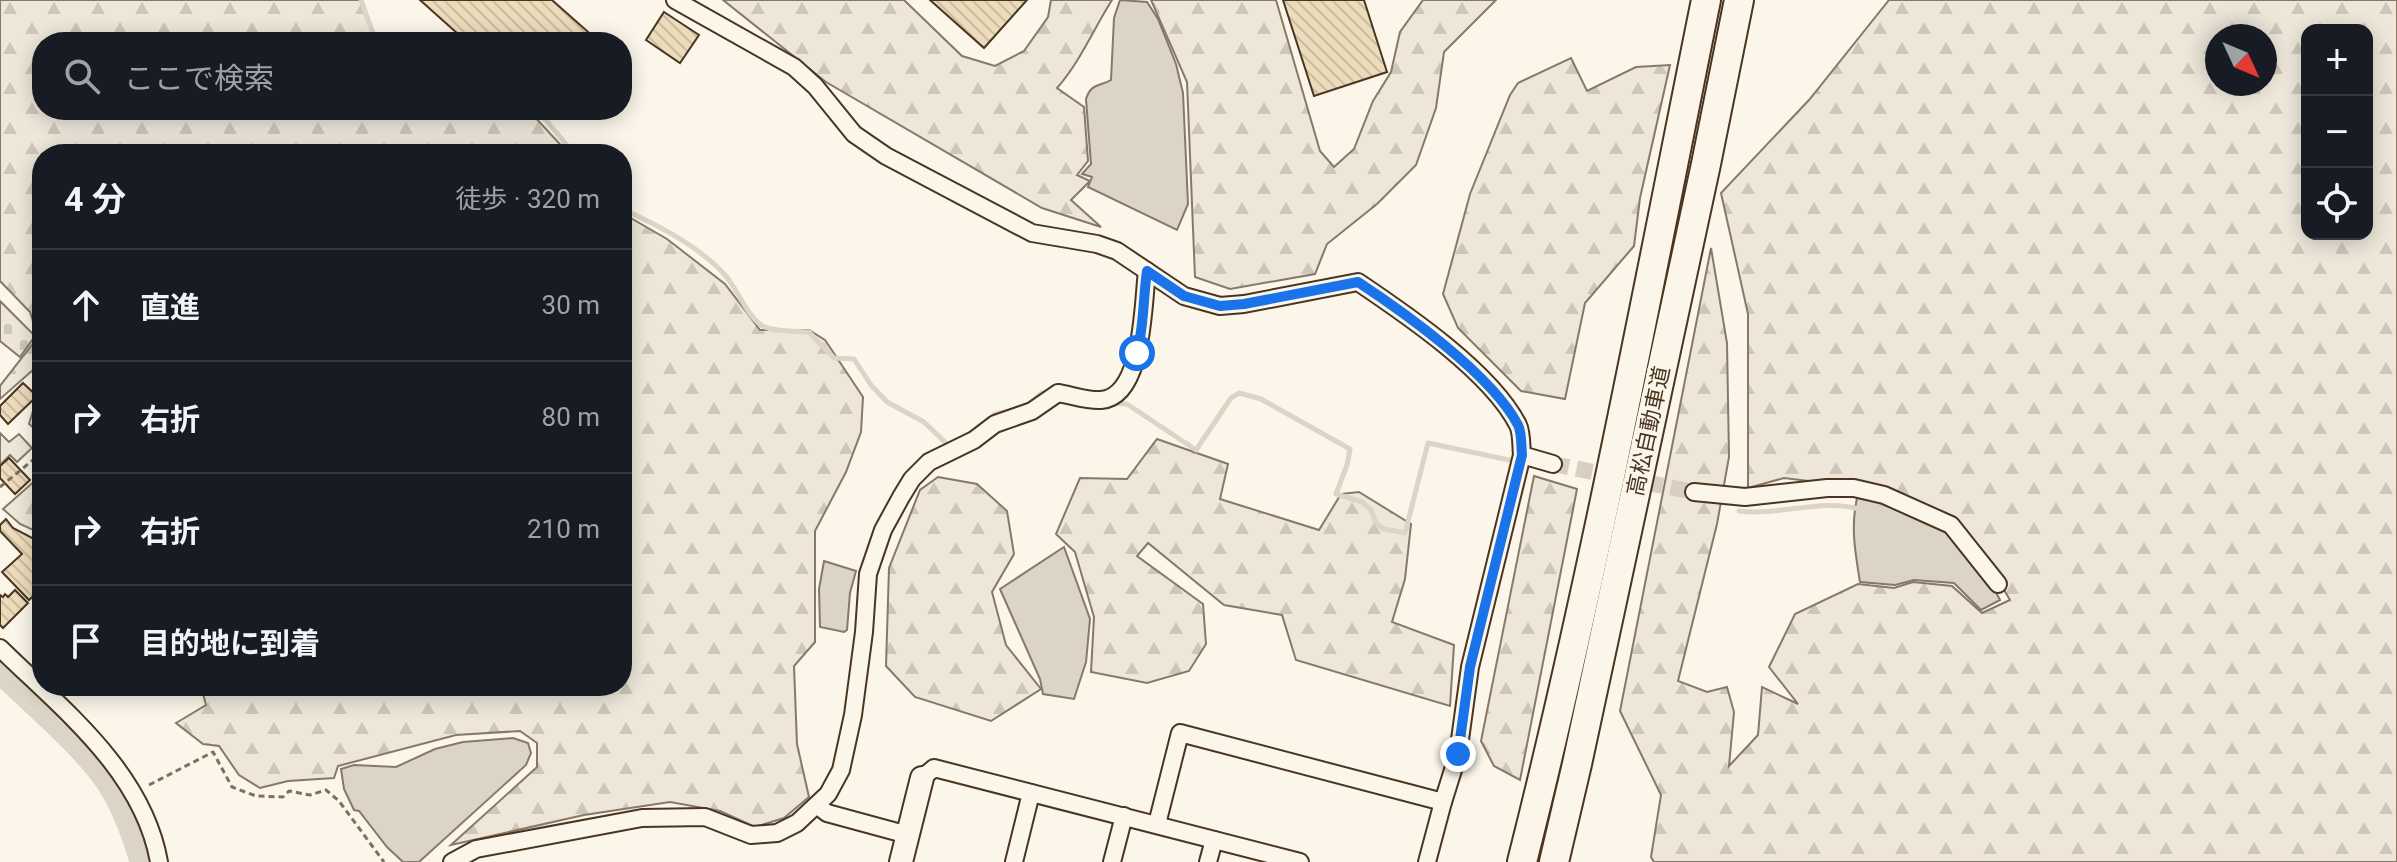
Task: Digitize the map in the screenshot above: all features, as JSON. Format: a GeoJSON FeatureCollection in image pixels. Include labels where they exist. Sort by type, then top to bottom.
{"type":"FeatureCollection","features":[{"type":"Feature","properties":{"kind":"highway","name":"高松自動車道"},"geometry":{"type":"LineString","coordinates":[[1522,862],[1607,493],[1706,0]]}},
{"type":"Feature","properties":{"kind":"highway","name":"高松自動車道"},"geometry":{"type":"LineString","coordinates":[[1554,862],[1700,195],[1739,0]]}},
{"type":"Feature","properties":{"kind":"street"},"geometry":{"type":"LineString","coordinates":[[675,0],[794,67],[815,86],[854,134],[886,156],[1032,233],[1097,244],[1117,251],[1184,296],[1220,306],[1358,282],[1472,370],[1504,403],[1520,428],[1522,455],[1470,667],[1458,754],[1427,862]]}},
{"type":"Feature","properties":{"kind":"street"},"geometry":{"type":"LineString","coordinates":[[452,862],[476,849],[642,818],[705,817],[751,835],[777,833],[797,823],[818,806],[841,770],[853,715],[868,574],[883,530],[912,479],[929,462],[974,440],[995,424],[1032,411],[1058,393],[1102,400],[1114,396],[1124,385],[1137,353],[1144,325],[1143,297],[1147,271]]}},
{"type":"Feature","properties":{"kind":"street"},"geometry":{"type":"LineString","coordinates":[[1522,455],[1553,464]]}},
{"type":"Feature","properties":{"kind":"street"},"geometry":{"type":"LineString","coordinates":[[1694,492],[1745,497],[1854,488],[1884,495],[1951,525],[1998,584]]}},
{"type":"Feature","properties":{"kind":"street"},"geometry":{"type":"LineString","coordinates":[[0,648],[32,680]]}},
{"type":"Feature","properties":{"kind":"street"},"geometry":{"type":"LineString","coordinates":[[48,696],[117,766],[134,792],[159,862]]}},
{"type":"Feature","properties":{"kind":"street"},"geometry":{"type":"LineString","coordinates":[[1157,824],[1180,733],[1443,802]]}},
{"type":"Feature","properties":{"kind":"street"},"geometry":{"type":"LineString","coordinates":[[901,862],[922,778],[934,768],[1300,862]]}},
{"type":"Feature","properties":{"kind":"street"},"geometry":{"type":"LineString","coordinates":[[1014,862],[1031,793]]}},
{"type":"Feature","properties":{"kind":"street"},"geometry":{"type":"LineString","coordinates":[[818,806],[827,813],[908,835]]}},
{"type":"Feature","properties":{"kind":"street"},"geometry":{"type":"LineString","coordinates":[[1112,862],[1124,816]]}},
{"type":"Feature","properties":{"kind":"street"},"geometry":{"type":"LineString","coordinates":[[1208,862],[1214,840]]}},
{"type":"Feature","properties":{"kind":"path"},"geometry":{"type":"LineString","coordinates":[[0,487],[32,461]]}},
{"type":"Feature","properties":{"kind":"path"},"geometry":{"type":"LineString","coordinates":[[134,792],[213,752],[232,787],[256,796],[283,797],[289,791],[310,795],[326,790],[339,801],[384,862]]}},
{"type":"Feature","properties":{"kind":"green space"},"geometry":{"type":"Polygon","coordinates":[[[0,0],[361,0],[374,32],[32,32],[32,120],[538,120],[560,144],[32,144],[32,318],[30,312],[0,281],[0,0]]]}},
{"type":"Feature","properties":{"kind":"green space"},"geometry":{"type":"Polygon","coordinates":[[[723,0],[904,0],[962,56],[995,66],[1024,51],[1048,17],[1051,0],[1112,0],[1080,57],[1057,88],[1084,107],[1088,161],[1077,175],[1090,181],[1071,200],[1101,227],[1042,208],[826,82],[723,0]]]}},
{"type":"Feature","properties":{"kind":"green space"},"geometry":{"type":"Polygon","coordinates":[[[1151,0],[1276,0],[1320,151],[1334,167],[1354,149],[1373,101],[1391,72],[1400,32],[1423,0],[1496,0],[1444,52],[1436,108],[1416,165],[1377,204],[1327,244],[1315,274],[1230,289],[1195,277],[1187,82],[1151,0]]]}},
{"type":"Feature","properties":{"kind":"green space"},"geometry":{"type":"Polygon","coordinates":[[[1889,0],[2397,0],[2397,862],[1654,862],[1651,857],[1661,795],[1620,711],[1711,248],[1727,343],[1729,457],[1717,524],[1678,681],[1707,692],[1727,687],[1734,712],[1729,766],[1758,735],[1762,687],[1798,704],[1769,667],[1795,614],[1858,584],[1894,588],[1913,582],[1952,586],[1982,613],[2010,600],[1986,559],[1883,490],[1784,478],[1748,488],[1748,314],[1721,193],[1809,100],[1889,0]]]}},
{"type":"Feature","properties":{"kind":"green space"},"geometry":{"type":"Polygon","coordinates":[[[1571,58],[1587,91],[1636,67],[1670,65],[1640,198],[1634,246],[1585,303],[1565,399],[1521,391],[1458,328],[1443,294],[1470,194],[1510,95],[1518,83],[1571,58]]]}},
{"type":"Feature","properties":{"kind":"green space"},"geometry":{"type":"Polygon","coordinates":[[[632,219],[667,239],[725,284],[760,330],[809,330],[825,340],[863,397],[861,432],[846,472],[815,531],[815,642],[794,666],[797,744],[809,797],[784,818],[755,827],[720,811],[670,802],[584,815],[451,845],[537,767],[537,743],[520,731],[456,735],[338,766],[334,778],[288,781],[260,788],[239,775],[219,746],[203,744],[176,723],[206,705],[204,696],[632,696],[632,219]]]}},
{"type":"Feature","properties":{"kind":"green space"},"geometry":{"type":"Polygon","coordinates":[[[0,301],[32,333],[32,340],[20,357],[0,341],[0,301]]]}},
{"type":"Feature","properties":{"kind":"green space"},"geometry":{"type":"Polygon","coordinates":[[[32,345],[32,371],[0,399],[0,386],[32,345]]]}},
{"type":"Feature","properties":{"kind":"green space"},"geometry":{"type":"Polygon","coordinates":[[[1157,439],[1228,464],[1220,499],[1319,530],[1341,494],[1359,492],[1411,524],[1405,579],[1392,622],[1454,645],[1450,706],[1296,660],[1282,615],[1224,605],[1148,543],[1137,556],[1203,604],[1206,644],[1189,671],[1147,683],[1091,672],[1094,617],[1075,552],[1056,534],[1080,478],[1127,479],[1157,439]]]}},
{"type":"Feature","properties":{"kind":"green space"},"geometry":{"type":"Polygon","coordinates":[[[1534,476],[1577,489],[1520,780],[1494,766],[1481,741],[1534,476]]]}},
{"type":"Feature","properties":{"kind":"green space"},"geometry":{"type":"Polygon","coordinates":[[[938,477],[977,484],[1007,511],[1014,554],[992,592],[1006,645],[1041,689],[991,721],[915,697],[886,666],[889,568],[920,490],[938,477]]]}},
{"type":"Feature","properties":{"kind":"green space"},"geometry":{"type":"Polygon","coordinates":[[[32,483],[32,529],[20,524],[3,509],[32,483]]]}},
{"type":"Feature","properties":{"kind":"shaded area"},"geometry":{"type":"Polygon","coordinates":[[[1120,0],[1147,2],[1158,19],[1176,64],[1183,93],[1188,204],[1177,230],[1088,187],[1092,177],[1082,174],[1091,164],[1086,99],[1093,88],[1111,80],[1114,18],[1120,0]]]}},
{"type":"Feature","properties":{"kind":"shaded area"},"geometry":{"type":"Polygon","coordinates":[[[0,433],[9,442],[19,434],[32,448],[17,462],[10,455],[0,465],[0,433]]]}},
{"type":"Feature","properties":{"kind":"shaded area"},"geometry":{"type":"Polygon","coordinates":[[[1858,494],[1914,511],[1945,526],[1969,549],[2000,600],[1981,610],[1954,583],[1914,580],[1895,585],[1860,582],[1854,527],[1858,494]]]}},
{"type":"Feature","properties":{"kind":"shaded area"},"geometry":{"type":"Polygon","coordinates":[[[1064,547],[1090,619],[1086,662],[1074,699],[1043,694],[1040,679],[1000,589],[1064,547]]]}},
{"type":"Feature","properties":{"kind":"shaded area"},"geometry":{"type":"Polygon","coordinates":[[[824,561],[856,571],[850,593],[847,630],[844,632],[820,627],[819,589],[824,561]]]}},
{"type":"Feature","properties":{"kind":"shaded area"},"geometry":{"type":"Polygon","coordinates":[[[513,738],[528,743],[531,753],[526,765],[419,862],[403,862],[387,847],[359,811],[354,810],[344,789],[341,769],[354,765],[396,767],[435,749],[463,742],[513,738]]]}},
{"type":"Feature","properties":{"kind":"building"},"geometry":{"type":"Polygon","coordinates":[[[420,0],[552,0],[588,32],[456,32],[420,0]]]}},
{"type":"Feature","properties":{"kind":"building"},"geometry":{"type":"Polygon","coordinates":[[[930,0],[1027,0],[984,48],[930,0]]]}},
{"type":"Feature","properties":{"kind":"building"},"geometry":{"type":"Polygon","coordinates":[[[1283,0],[1364,0],[1387,72],[1314,96],[1283,0]]]}},
{"type":"Feature","properties":{"kind":"building"},"geometry":{"type":"Polygon","coordinates":[[[664,12],[699,35],[680,63],[646,40],[664,12]]]}},
{"type":"Feature","properties":{"kind":"building"},"geometry":{"type":"Polygon","coordinates":[[[23,383],[32,391],[32,401],[8,424],[0,415],[0,406],[23,383]]]}},
{"type":"Feature","properties":{"kind":"building"},"geometry":{"type":"Polygon","coordinates":[[[9,458],[30,480],[15,494],[0,478],[0,466],[9,458]]]}},
{"type":"Feature","properties":{"kind":"building"},"geometry":{"type":"Polygon","coordinates":[[[6,519],[13,528],[32,538],[32,597],[29,600],[2,572],[22,554],[0,531],[0,525],[6,519]]]}},
{"type":"Feature","properties":{"kind":"building"},"geometry":{"type":"Polygon","coordinates":[[[15,590],[28,603],[3,628],[0,625],[0,595],[8,597],[15,590]]]}},
{"type":"Feature","properties":{"kind":"waterway"},"geometry":{"type":"LineString","coordinates":[[361,0],[372,32]]}},
{"type":"Feature","properties":{"kind":"waterway"},"geometry":{"type":"LineString","coordinates":[[546,120],[566,144]]}},
{"type":"Feature","properties":{"kind":"waterway"},"geometry":{"type":"LineString","coordinates":[[632,214],[663,229],[715,265],[761,325],[778,330],[809,332],[834,358],[854,359],[887,402],[924,422],[949,446],[952,444]]}},
{"type":"Feature","properties":{"kind":"waterway"},"geometry":{"type":"LineString","coordinates":[[1030,403],[1042,393],[1049,393]]}},
{"type":"Feature","properties":{"kind":"waterway"},"geometry":{"type":"LineString","coordinates":[[1112,403],[1127,404],[1196,450],[1231,398],[1239,393],[1261,399],[1350,449],[1336,494],[1362,502],[1371,510],[1376,523],[1384,529],[1405,533],[1428,443],[1509,460]]}},
{"type":"Feature","properties":{"kind":"waterway"},"geometry":{"type":"LineString","coordinates":[[990,419],[995,414],[1014,410]]}},
{"type":"Feature","properties":{"kind":"waterway"},"geometry":{"type":"LineString","coordinates":[[1739,511],[1830,505],[1859,509]]}},
{"type":"Feature","properties":{"kind":"waterway"},"geometry":{"type":"LineString","coordinates":[[0,666],[81,744],[109,777],[138,835],[146,862]]}},
{"type":"Feature","properties":{"kind":"tunnel"},"geometry":{"type":"LineString","coordinates":[[1553,464],[1694,492]]}},
{"type":"Feature","properties":{"kind":"route"},"geometry":{"type":"LineString","coordinates":[[1137,353],[1144,325],[1143,297],[1147,271],[1184,296],[1220,306],[1358,282],[1472,370],[1504,403],[1520,428],[1522,455],[1470,667],[1458,754]]}}]}
